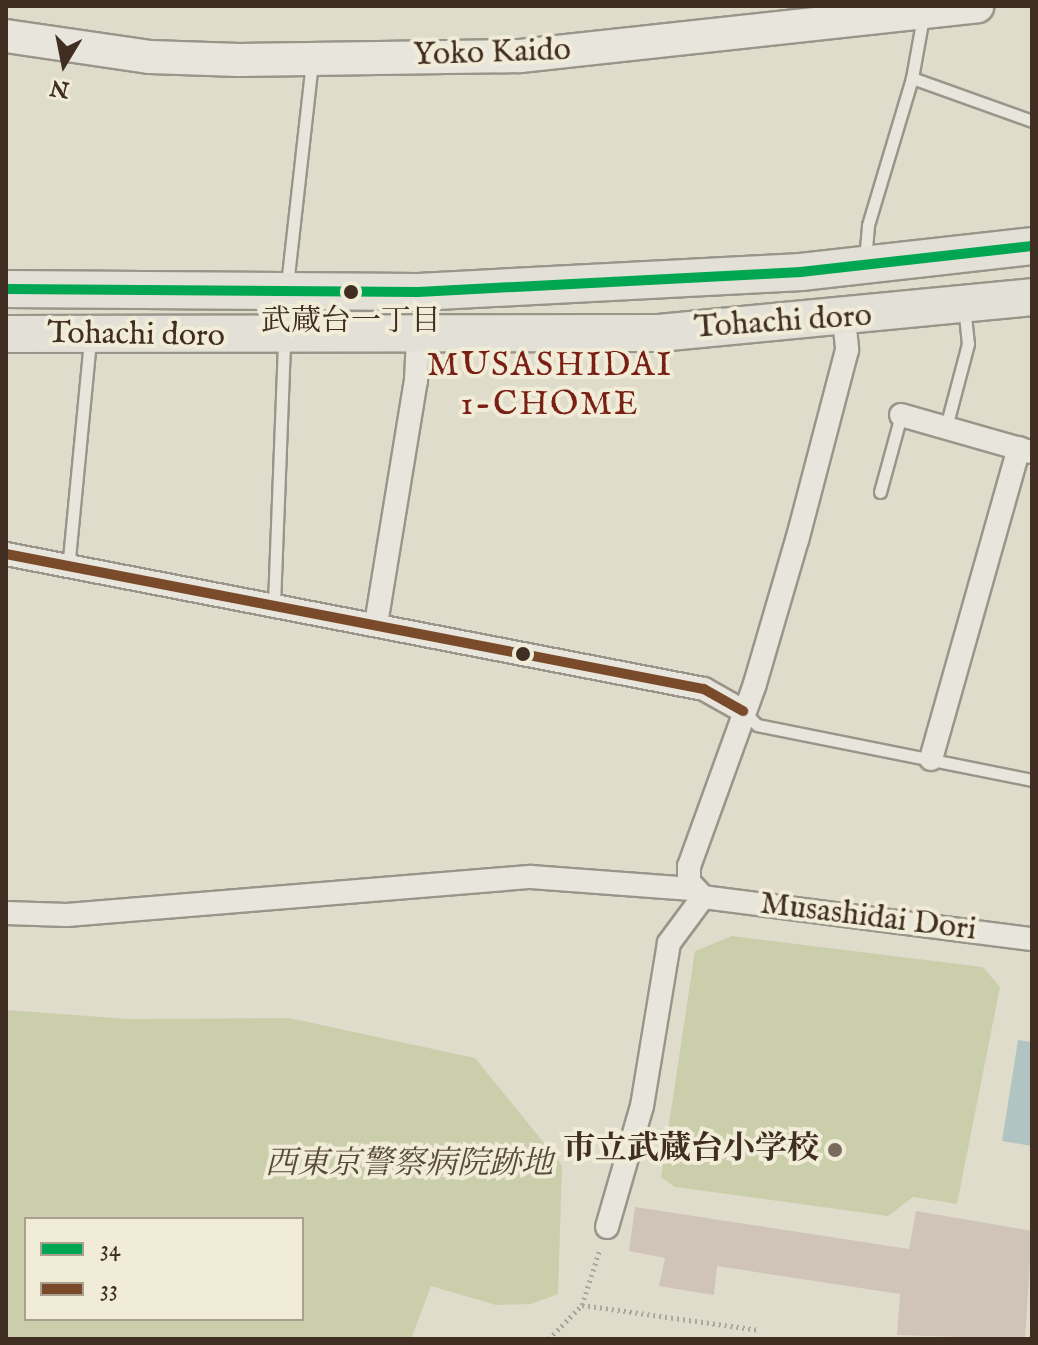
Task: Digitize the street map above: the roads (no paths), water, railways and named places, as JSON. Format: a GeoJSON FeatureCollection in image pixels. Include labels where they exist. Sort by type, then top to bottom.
{"type":"FeatureCollection","features":[{"type":"Feature","properties":{"kind":"main road","name":"Tohachi doro"},"geometry":{"type":"LineString","coordinates":[[6,289],[286,293],[510,287],[864,266],[1032,246]]}},
{"type":"Feature","properties":{"kind":"main road"},"geometry":{"type":"LineString","coordinates":[[937,257],[919,273],[926,290],[1032,279]]}},
{"type":"Feature","properties":{"kind":"main road"},"geometry":{"type":"LineString","coordinates":[[510,287],[651,299],[771,293],[789,305],[783,319],[770,325]]}},
{"type":"Feature","properties":{"kind":"main road","name":"Tohachi doro"},"geometry":{"type":"LineString","coordinates":[[6,334],[418,337],[770,325],[964,307],[1032,297]]}},
{"type":"Feature","properties":{"kind":"street","name":"Yoko Kaido"},"geometry":{"type":"LineString","coordinates":[[6,36],[150,57],[312,59],[577,53],[977,6]]}},
{"type":"Feature","properties":{"kind":"street"},"geometry":{"type":"LineString","coordinates":[[607,1227],[642,1106],[669,943],[698,893],[689,866],[743,711],[826,430],[847,350],[844,319]]}},
{"type":"Feature","properties":{"kind":"street"},"geometry":{"type":"LineString","coordinates":[[376,624],[416,381],[418,337]]}},
{"type":"Feature","properties":{"kind":"street"},"geometry":{"type":"LineString","coordinates":[[901,415],[1026,450],[931,759]]}},
{"type":"Feature","properties":{"kind":"street"},"geometry":{"type":"LineString","coordinates":[[6,554],[68,569],[274,604],[704,689],[743,711]]}},
{"type":"Feature","properties":{"kind":"street","name":"Musashidai Dori"},"geometry":{"type":"LineString","coordinates":[[6,913],[67,915],[531,877],[698,893],[1032,939]]}},
{"type":"Feature","properties":{"kind":"lane"},"geometry":{"type":"LineString","coordinates":[[864,266],[868,225],[912,78],[923,12]]}},
{"type":"Feature","properties":{"kind":"lane"},"geometry":{"type":"LineString","coordinates":[[286,293],[312,59]]}},
{"type":"Feature","properties":{"kind":"lane"},"geometry":{"type":"LineString","coordinates":[[912,78],[1032,121]]}},
{"type":"Feature","properties":{"kind":"lane"},"geometry":{"type":"LineString","coordinates":[[946,427],[968,344],[964,307]]}},
{"type":"Feature","properties":{"kind":"lane"},"geometry":{"type":"LineString","coordinates":[[68,569],[90,335]]}},
{"type":"Feature","properties":{"kind":"lane"},"geometry":{"type":"LineString","coordinates":[[274,604],[284,338]]}},
{"type":"Feature","properties":{"kind":"lane"},"geometry":{"type":"LineString","coordinates":[[880,492],[901,415]]}},
{"type":"Feature","properties":{"kind":"lane"},"geometry":{"type":"LineString","coordinates":[[743,711],[757,725],[1032,780]]}},
{"type":"Feature","properties":{"kind":"place","name":"武蔵台一丁目"},"geometry":{"type":"Point","coordinates":[351,292]}},
{"type":"Feature","properties":{"kind":"place","name":"市立武蔵台小学校"},"geometry":{"type":"Point","coordinates":[835,1150]}},
{"type":"Feature","properties":{"kind":"district","name":"MUSASHIDAI 1-CHOME"},"geometry":{"type":"Point","coordinates":[550,384]}},
{"type":"Feature","properties":{"kind":"park label","name":"西東京警察病院跡地"},"geometry":{"type":"Point","coordinates":[409,1165]}}]}
